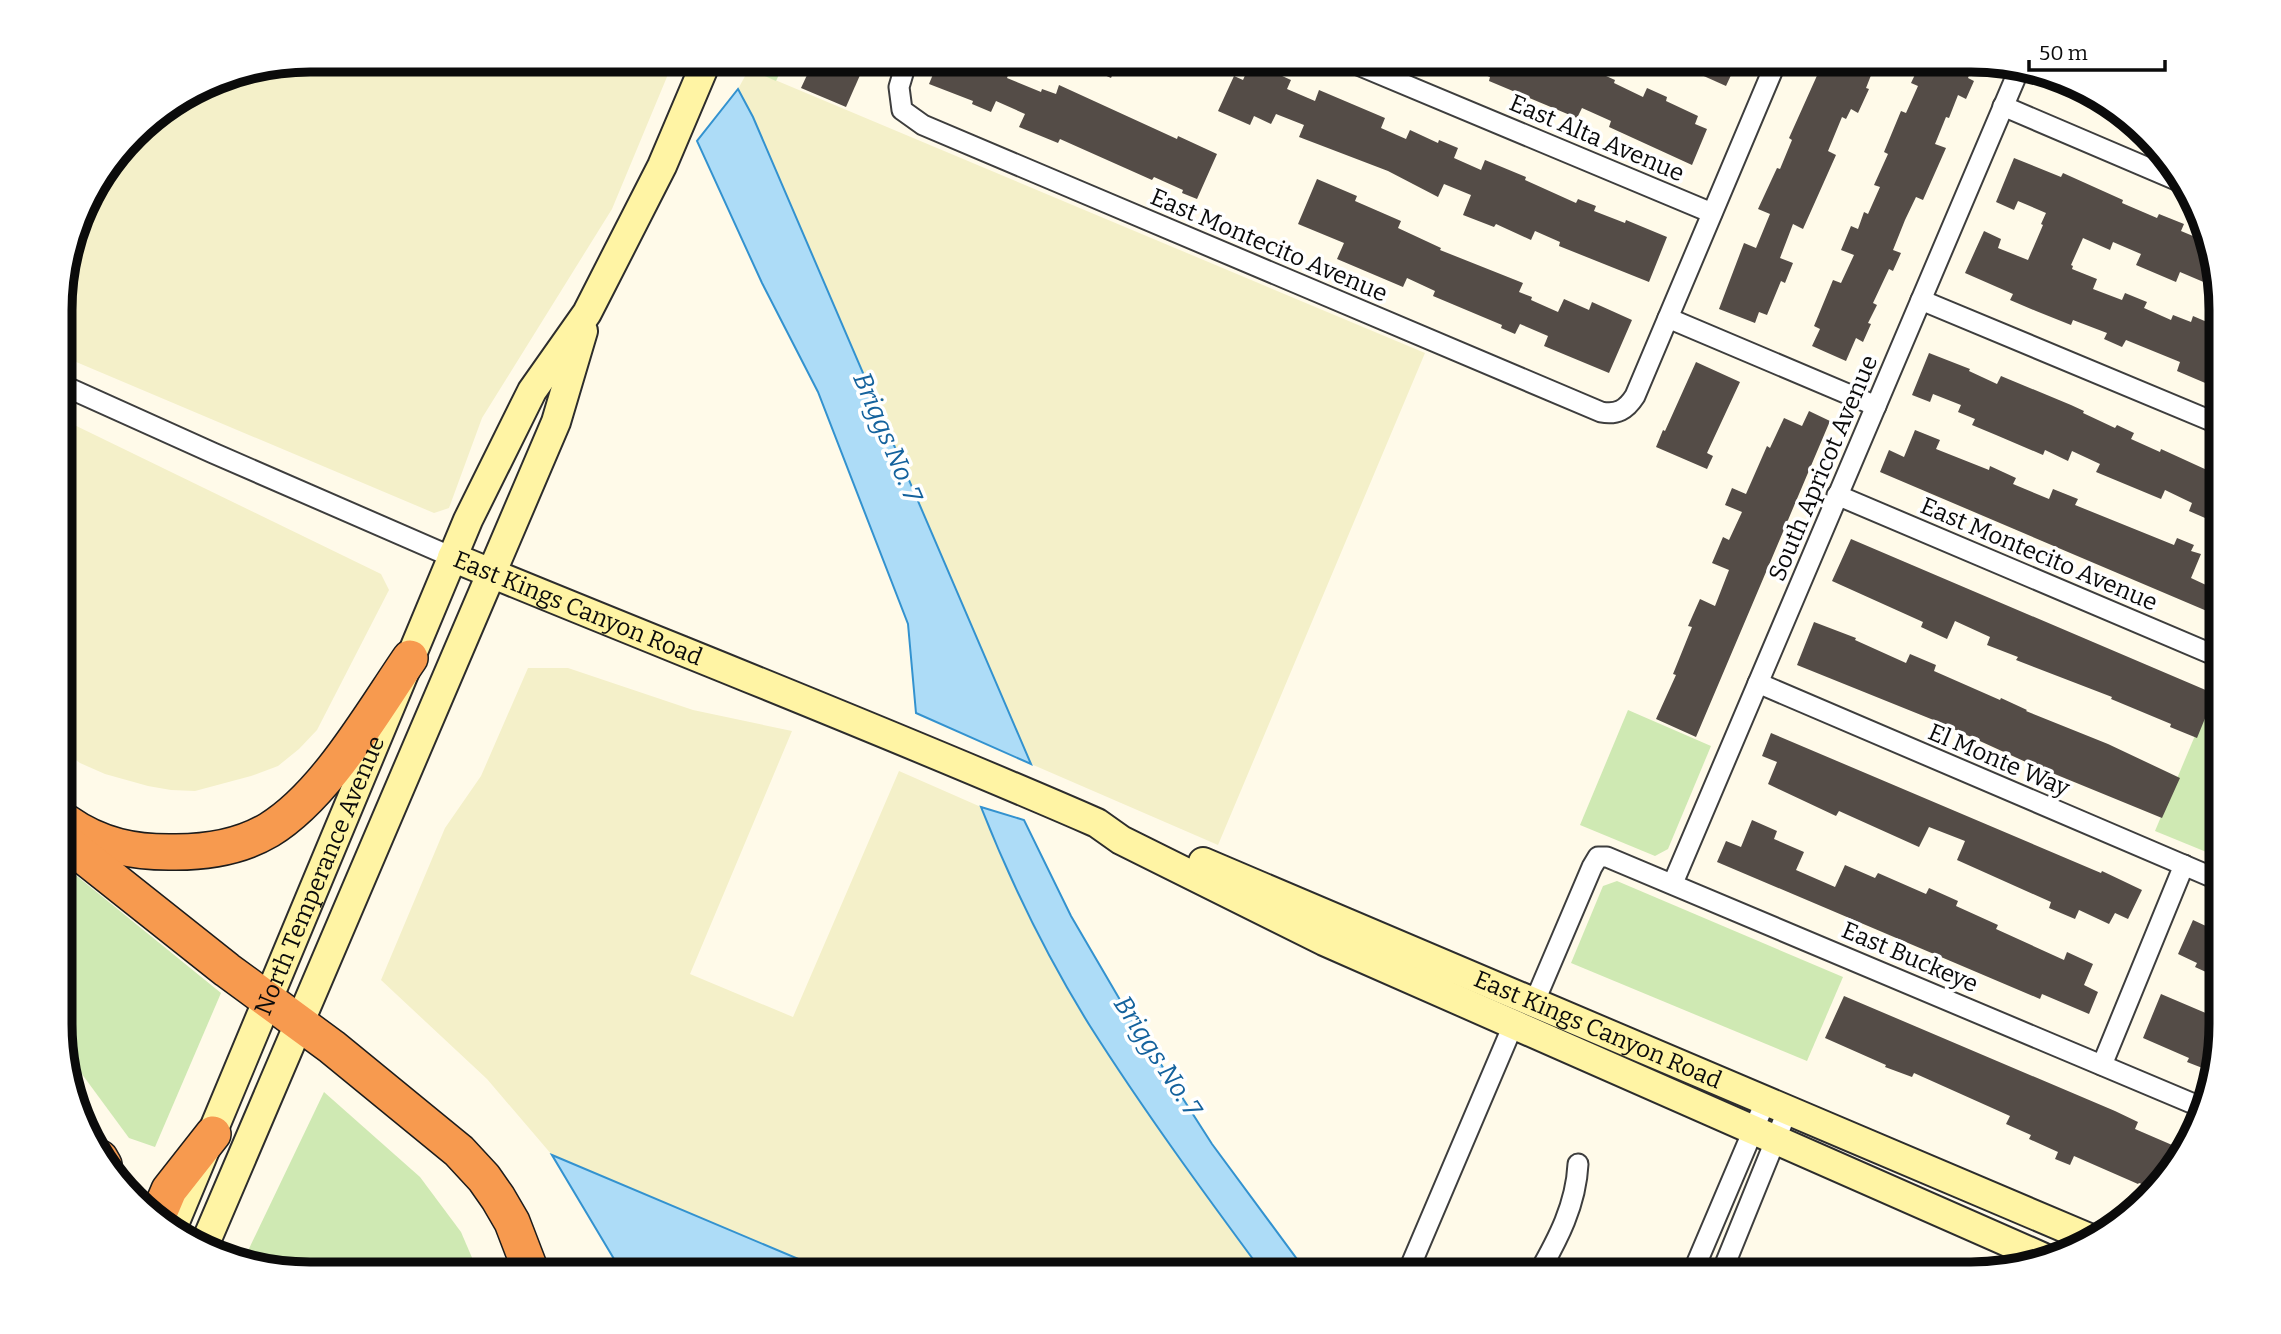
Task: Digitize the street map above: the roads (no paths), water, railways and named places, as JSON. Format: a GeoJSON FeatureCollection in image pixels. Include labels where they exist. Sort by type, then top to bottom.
{"type":"FeatureCollection","features":[{"type":"Feature","properties":{"kind":"highway"},"geometry":{"type":"LineString","coordinates":[[72,825],[101,842],[130,851],[158,853],[218,848],[267,831],[286,818],[323,780],[410,658]]}},
{"type":"Feature","properties":{"kind":"highway"},"geometry":{"type":"LineString","coordinates":[[72,847],[267,1000],[332,1047],[459,1151],[484,1178],[512,1222],[527,1262]]}},
{"type":"Feature","properties":{"kind":"highway"},"geometry":{"type":"LineString","coordinates":[[161,1209],[169,1190],[213,1135]]}},
{"type":"Feature","properties":{"kind":"main road"},"geometry":{"type":"LineString","coordinates":[[587,313],[662,166],[703,72]]}},
{"type":"Feature","properties":{"kind":"main road","name":"North Temperance Avenue"},"geometry":{"type":"LineString","coordinates":[[176,1220],[468,520],[532,391],[587,313]]}},
{"type":"Feature","properties":{"kind":"main road","name":"North Temperance Avenue"},"geometry":{"type":"LineString","coordinates":[[207,1238],[556,422],[587,313]]}},
{"type":"Feature","properties":{"kind":"main road","name":"East Kings Canyon Road"},"geometry":{"type":"LineString","coordinates":[[452,557],[700,660],[824,708],[1097,823],[1133,846],[1361,958],[2034,1254]]}},
{"type":"Feature","properties":{"kind":"main road","name":"East Kings Canyon Road"},"geometry":{"type":"LineString","coordinates":[[1097,823],[1126,829],[2081,1235]]}},
{"type":"Feature","properties":{"kind":"main road"},"geometry":{"type":"LineString","coordinates":[[1361,958],[1425,971],[1513,1007],[1534,1003]]}},
{"type":"Feature","properties":{"kind":"street","name":"East Montecito Avenue"},"geometry":{"type":"LineString","coordinates":[[903,72],[899,87],[902,110],[923,125],[1601,412],[1611,414],[1622,411],[1629,405],[1668,318]]}},
{"type":"Feature","properties":{"kind":"street","name":"East Alta Avenue"},"geometry":{"type":"LineString","coordinates":[[1375,72],[1712,213]]}},
{"type":"Feature","properties":{"kind":"street"},"geometry":{"type":"LineString","coordinates":[[1772,72],[1668,318],[1876,406]]}},
{"type":"Feature","properties":{"kind":"street","name":"South Apricot Avenue"},"geometry":{"type":"LineString","coordinates":[[1673,883],[2016,77]]}},
{"type":"Feature","properties":{"kind":"street"},"geometry":{"type":"LineString","coordinates":[[2003,106],[2167,176]]}},
{"type":"Feature","properties":{"kind":"street"},"geometry":{"type":"LineString","coordinates":[[1921,300],[2209,420]]}},
{"type":"Feature","properties":{"kind":"street","name":"East Kings Canyon Road"},"geometry":{"type":"LineString","coordinates":[[72,390],[452,557]]}},
{"type":"Feature","properties":{"kind":"street","name":"East Montecito Avenue"},"geometry":{"type":"LineString","coordinates":[[1837,495],[2209,653]]}},
{"type":"Feature","properties":{"kind":"street","name":"El Monte Way"},"geometry":{"type":"LineString","coordinates":[[1758,683],[2209,876]]}},
{"type":"Feature","properties":{"kind":"street","name":"East Buckeye"},"geometry":{"type":"LineString","coordinates":[[1534,1003],[1592,867],[1598,857],[1607,857],[2195,1104]]}},
{"type":"Feature","properties":{"kind":"street"},"geometry":{"type":"LineString","coordinates":[[2102,1065],[2184,865]]}},
{"type":"Feature","properties":{"kind":"street"},"geometry":{"type":"LineString","coordinates":[[1411,1262],[1514,1023]]}},
{"type":"Feature","properties":{"kind":"street"},"geometry":{"type":"LineString","coordinates":[[1725,1262],[1777,1105]]}},
{"type":"Feature","properties":{"kind":"street"},"geometry":{"type":"LineString","coordinates":[[1698,1262],[1765,1135]]}},
{"type":"Feature","properties":{"kind":"street"},"geometry":{"type":"LineString","coordinates":[[1544,1262],[1564,1224],[1574,1197],[1578,1164]]}},
{"type":"Feature","properties":{"kind":"water","name":"Briggs No. 7"},"geometry":{"type":"Polygon","coordinates":[[[738,89],[753,117],[1031,764],[916,713],[908,624],[818,392],[762,283],[697,141],[738,89]]]}},
{"type":"Feature","properties":{"kind":"water"},"geometry":{"type":"Polygon","coordinates":[[[981,807],[1024,820],[1071,916],[1123,1005],[1212,1144],[1299,1262],[1255,1262],[1153,1120],[1090,1026],[1059,973],[1005,864],[981,807]]]}},
{"type":"Feature","properties":{"kind":"water"},"geometry":{"type":"Polygon","coordinates":[[[552,1155],[806,1262],[616,1262],[552,1155]]]}}]}
